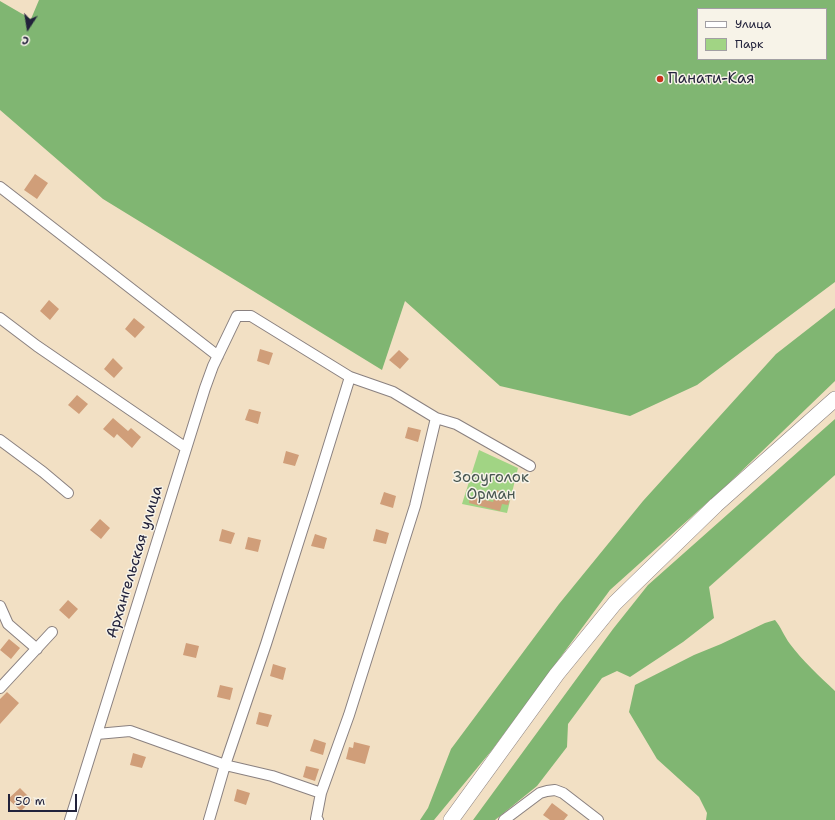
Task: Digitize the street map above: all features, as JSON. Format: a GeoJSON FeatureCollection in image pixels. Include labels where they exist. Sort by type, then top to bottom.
{"type":"FeatureCollection","features":[{"type":"Feature","properties":{"kind":"main road"},"geometry":{"type":"LineString","coordinates":[[451,820],[557,674],[615,603],[716,505],[835,399]]}},
{"type":"Feature","properties":{"kind":"street"},"geometry":{"type":"LineString","coordinates":[[0,187],[218,356]]}},
{"type":"Feature","properties":{"kind":"street","name":"Архангельская улица"},"geometry":{"type":"LineString","coordinates":[[70,820],[204,388],[236,316],[251,316],[350,377]]}},
{"type":"Feature","properties":{"kind":"street"},"geometry":{"type":"LineString","coordinates":[[0,318],[37,346],[186,448]]}},
{"type":"Feature","properties":{"kind":"street"},"geometry":{"type":"LineString","coordinates":[[209,820],[225,765],[271,630],[350,377],[393,392],[436,418],[456,424],[530,466]]}},
{"type":"Feature","properties":{"kind":"street"},"geometry":{"type":"LineString","coordinates":[[316,820],[321,793],[349,715],[415,506],[436,418]]}},
{"type":"Feature","properties":{"kind":"street"},"geometry":{"type":"LineString","coordinates":[[0,440],[68,493]]}},
{"type":"Feature","properties":{"kind":"street"},"geometry":{"type":"LineString","coordinates":[[0,606],[8,624],[37,649]]}},
{"type":"Feature","properties":{"kind":"street"},"geometry":{"type":"LineString","coordinates":[[0,688],[52,632]]}},
{"type":"Feature","properties":{"kind":"street"},"geometry":{"type":"LineString","coordinates":[[97,734],[130,731],[225,765],[272,776],[321,793]]}},
{"type":"Feature","properties":{"kind":"street"},"geometry":{"type":"LineString","coordinates":[[504,820],[540,793],[555,790],[563,792],[598,820]]}},
{"type":"Feature","properties":{"kind":"green space"},"geometry":{"type":"Polygon","coordinates":[[[39,0],[835,0],[835,282],[697,385],[630,416],[500,386],[405,301],[382,370],[103,199],[0,110],[0,1],[31,19],[39,0]]]}},
{"type":"Feature","properties":{"kind":"green space"},"geometry":{"type":"Polygon","coordinates":[[[835,308],[835,381],[728,484],[610,590],[492,750],[434,820],[420,820],[428,808],[451,749],[559,604],[643,501],[776,354],[835,308]]]}},
{"type":"Feature","properties":{"kind":"green space"},"geometry":{"type":"Polygon","coordinates":[[[835,419],[835,475],[709,587],[714,618],[683,642],[630,677],[617,671],[602,678],[568,724],[567,747],[537,786],[495,820],[473,820],[613,629],[648,585],[835,419]]]}},
{"type":"Feature","properties":{"kind":"green space","name":"Зооуголок Орман"},"geometry":{"type":"Polygon","coordinates":[[[479,450],[518,468],[507,513],[462,504],[479,450]]]}},
{"type":"Feature","properties":{"kind":"green space"},"geometry":{"type":"Polygon","coordinates":[[[775,620],[795,650],[835,691],[835,820],[706,820],[707,813],[699,797],[657,759],[629,712],[635,685],[694,655],[765,623],[775,620]]]}},
{"type":"Feature","properties":{"kind":"building"},"geometry":{"type":"Polygon","coordinates":[[[35,174],[48,183],[37,199],[24,190],[35,174]]]}},
{"type":"Feature","properties":{"kind":"building"},"geometry":{"type":"Polygon","coordinates":[[[49,300],[59,309],[50,320],[40,311],[49,300]]]}},
{"type":"Feature","properties":{"kind":"building"},"geometry":{"type":"Polygon","coordinates":[[[134,318],[145,327],[135,338],[125,329],[134,318]]]}},
{"type":"Feature","properties":{"kind":"building"},"geometry":{"type":"Polygon","coordinates":[[[260,349],[273,353],[269,365],[257,361],[260,349]]]}},
{"type":"Feature","properties":{"kind":"building"},"geometry":{"type":"Polygon","coordinates":[[[399,350],[409,359],[400,369],[389,360],[399,350]]]}},
{"type":"Feature","properties":{"kind":"building"},"geometry":{"type":"Polygon","coordinates":[[[113,358],[123,368],[114,378],[104,369],[113,358]]]}},
{"type":"Feature","properties":{"kind":"building"},"geometry":{"type":"Polygon","coordinates":[[[77,395],[88,404],[79,414],[68,405],[77,395]]]}},
{"type":"Feature","properties":{"kind":"building"},"geometry":{"type":"Polygon","coordinates":[[[249,409],[261,412],[258,424],[245,420],[249,409]]]}},
{"type":"Feature","properties":{"kind":"building"},"geometry":{"type":"Polygon","coordinates":[[[113,418],[128,431],[131,428],[141,437],[132,448],[117,434],[114,438],[103,429],[113,418]]]}},
{"type":"Feature","properties":{"kind":"building"},"geometry":{"type":"Polygon","coordinates":[[[408,427],[421,430],[418,442],[405,438],[408,427]]]}},
{"type":"Feature","properties":{"kind":"building"},"geometry":{"type":"Polygon","coordinates":[[[286,451],[299,455],[295,466],[283,463],[286,451]]]}},
{"type":"Feature","properties":{"kind":"building"},"geometry":{"type":"Polygon","coordinates":[[[497,490],[511,495],[508,505],[502,504],[500,511],[469,503],[470,496],[493,502],[497,490]]]}},
{"type":"Feature","properties":{"kind":"building"},"geometry":{"type":"Polygon","coordinates":[[[384,492],[396,496],[393,508],[380,504],[384,492]]]}},
{"type":"Feature","properties":{"kind":"building"},"geometry":{"type":"Polygon","coordinates":[[[100,519],[110,528],[101,539],[90,530],[100,519]]]}},
{"type":"Feature","properties":{"kind":"building"},"geometry":{"type":"Polygon","coordinates":[[[222,529],[235,533],[231,544],[219,541],[222,529]]]}},
{"type":"Feature","properties":{"kind":"building"},"geometry":{"type":"Polygon","coordinates":[[[376,529],[389,533],[386,544],[373,541],[376,529]]]}},
{"type":"Feature","properties":{"kind":"building"},"geometry":{"type":"Polygon","coordinates":[[[315,534],[327,538],[324,549],[311,546],[315,534]]]}},
{"type":"Feature","properties":{"kind":"building"},"geometry":{"type":"Polygon","coordinates":[[[248,537],[261,540],[258,552],[245,549],[248,537]]]}},
{"type":"Feature","properties":{"kind":"building"},"geometry":{"type":"Polygon","coordinates":[[[68,600],[78,609],[69,619],[59,610],[68,600]]]}},
{"type":"Feature","properties":{"kind":"building"},"geometry":{"type":"Polygon","coordinates":[[[9,639],[20,648],[11,659],[0,650],[9,639]]]}},
{"type":"Feature","properties":{"kind":"building"},"geometry":{"type":"Polygon","coordinates":[[[186,643],[199,646],[196,658],[183,655],[186,643]]]}},
{"type":"Feature","properties":{"kind":"building"},"geometry":{"type":"Polygon","coordinates":[[[273,664],[286,668],[283,680],[270,676],[273,664]]]}},
{"type":"Feature","properties":{"kind":"building"},"geometry":{"type":"Polygon","coordinates":[[[220,685],[233,688],[230,700],[217,697],[220,685]]]}},
{"type":"Feature","properties":{"kind":"building"},"geometry":{"type":"Polygon","coordinates":[[[7,692],[19,703],[0,724],[0,699],[7,692]]]}},
{"type":"Feature","properties":{"kind":"building"},"geometry":{"type":"Polygon","coordinates":[[[259,712],[272,715],[268,727],[256,724],[259,712]]]}},
{"type":"Feature","properties":{"kind":"building"},"geometry":{"type":"Polygon","coordinates":[[[314,739],[326,743],[323,755],[310,751],[314,739]]]}},
{"type":"Feature","properties":{"kind":"building"},"geometry":{"type":"Polygon","coordinates":[[[354,742],[370,746],[365,764],[346,759],[349,747],[353,748],[354,742]]]}},
{"type":"Feature","properties":{"kind":"building"},"geometry":{"type":"Polygon","coordinates":[[[133,753],[146,757],[142,768],[130,765],[133,753]]]}},
{"type":"Feature","properties":{"kind":"building"},"geometry":{"type":"Polygon","coordinates":[[[306,766],[319,769],[315,781],[303,777],[306,766]]]}},
{"type":"Feature","properties":{"kind":"building"},"geometry":{"type":"Polygon","coordinates":[[[20,788],[32,800],[21,811],[8,799],[20,788]]]}},
{"type":"Feature","properties":{"kind":"building"},"geometry":{"type":"Polygon","coordinates":[[[237,789],[250,793],[246,805],[234,801],[237,789]]]}},
{"type":"Feature","properties":{"kind":"building"},"geometry":{"type":"Polygon","coordinates":[[[552,803],[568,815],[564,820],[550,820],[543,815],[552,803]]]}},
{"type":"Feature","properties":{"kind":"place","name":"Панати-Кая"},"geometry":{"type":"Point","coordinates":[660,79]}}]}
